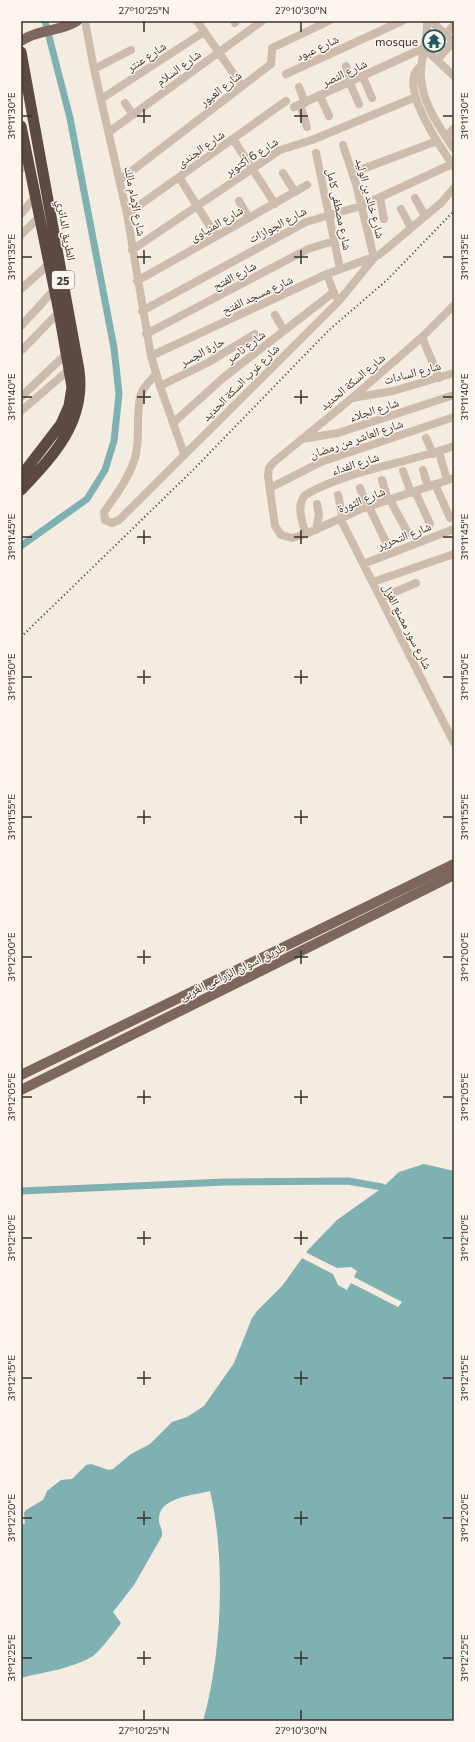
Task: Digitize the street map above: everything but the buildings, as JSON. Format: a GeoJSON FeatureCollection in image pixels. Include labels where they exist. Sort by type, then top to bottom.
{"type":"FeatureCollection","features":[{"type":"Feature","properties":{"kind":"highway","name":"الطريق الدائري"},"geometry":{"type":"LineString","coordinates":[[21,52],[50,241],[79,370],[80,397],[76,414],[69,431],[48,460],[21,490]]}},
{"type":"Feature","properties":{"kind":"highway","name":"الطريق الدائري"},"geometry":{"type":"LineString","coordinates":[[21,126],[25,162],[39,217],[50,241],[49,264],[70,369],[72,387],[66,415],[52,437],[21,476]]}},
{"type":"Feature","properties":{"kind":"main road"},"geometry":{"type":"LineString","coordinates":[[21,41],[37,33],[64,27],[77,21]]}},
{"type":"Feature","properties":{"kind":"main road","name":"طريق اسوان الزراعى الغربى"},"geometry":{"type":"LineString","coordinates":[[21,1076],[454,864]]}},
{"type":"Feature","properties":{"kind":"main road","name":"طريق اسوان الزراعى الغربى"},"geometry":{"type":"LineString","coordinates":[[21,1090],[365,920],[454,874]]}},
{"type":"Feature","properties":{"kind":"main road"},"geometry":{"type":"LineString","coordinates":[[360,910],[365,920]]}},
{"type":"Feature","properties":{"kind":"street","name":"شارع الإمام مالك"},"geometry":{"type":"LineString","coordinates":[[85,21],[94,69],[127,214],[142,311],[151,356],[184,454]]}},
{"type":"Feature","properties":{"kind":"street"},"geometry":{"type":"LineString","coordinates":[[198,21],[218,53],[242,86]]}},
{"type":"Feature","properties":{"kind":"street","name":"شارع السلام"},"geometry":{"type":"LineString","coordinates":[[109,132],[262,21]]}},
{"type":"Feature","properties":{"kind":"street","name":"شارع العبور"},"geometry":{"type":"LineString","coordinates":[[120,180],[271,64],[272,48],[329,21]]}},
{"type":"Feature","properties":{"kind":"street","name":"شارع عبود"},"geometry":{"type":"LineString","coordinates":[[286,74],[402,21]]}},
{"type":"Feature","properties":{"kind":"street"},"geometry":{"type":"LineString","coordinates":[[427,21],[421,66],[421,78],[424,93],[431,112],[454,149]]}},
{"type":"Feature","properties":{"kind":"street"},"geometry":{"type":"LineString","coordinates":[[431,21],[454,42],[437,60]]}},
{"type":"Feature","properties":{"kind":"street"},"geometry":{"type":"LineString","coordinates":[[446,34],[454,25]]}},
{"type":"Feature","properties":{"kind":"street","name":"شارع عنتر"},"geometry":{"type":"LineString","coordinates":[[101,99],[204,32]]}},
{"type":"Feature","properties":{"kind":"street"},"geometry":{"type":"LineString","coordinates":[[424,48],[454,76]]}},
{"type":"Feature","properties":{"kind":"street","name":"شارع النصر"},"geometry":{"type":"LineString","coordinates":[[300,105],[351,83],[424,48]]}},
{"type":"Feature","properties":{"kind":"street"},"geometry":{"type":"LineString","coordinates":[[94,69],[132,50]]}},
{"type":"Feature","properties":{"kind":"street"},"geometry":{"type":"LineString","coordinates":[[346,66],[359,104]]}},
{"type":"Feature","properties":{"kind":"street"},"geometry":{"type":"LineString","coordinates":[[421,66],[416,70],[413,76],[416,97],[437,140],[453,165]]}},
{"type":"Feature","properties":{"kind":"street"},"geometry":{"type":"LineString","coordinates":[[363,77],[372,98]]}},
{"type":"Feature","properties":{"kind":"street"},"geometry":{"type":"LineString","coordinates":[[300,87],[300,105],[307,127]]}},
{"type":"Feature","properties":{"kind":"street"},"geometry":{"type":"LineString","coordinates":[[320,96],[329,116]]}},
{"type":"Feature","properties":{"kind":"street","name":"شارع 6 أكتوبر"},"geometry":{"type":"LineString","coordinates":[[132,250],[286,147],[312,140],[416,97]]}},
{"type":"Feature","properties":{"kind":"street","name":"شارع الجندى"},"geometry":{"type":"LineString","coordinates":[[127,214],[286,101]]}},
{"type":"Feature","properties":{"kind":"street"},"geometry":{"type":"LineString","coordinates":[[125,103],[133,115]]}},
{"type":"Feature","properties":{"kind":"street"},"geometry":{"type":"LineString","coordinates":[[446,137],[454,128]]}},
{"type":"Feature","properties":{"kind":"street"},"geometry":{"type":"LineString","coordinates":[[233,139],[274,204]]}},
{"type":"Feature","properties":{"kind":"street"},"geometry":{"type":"LineString","coordinates":[[352,173],[437,140]]}},
{"type":"Feature","properties":{"kind":"street","name":"شارع خالد بن الوليد"},"geometry":{"type":"LineString","coordinates":[[343,145],[352,173],[374,258]]}},
{"type":"Feature","properties":{"kind":"street","name":"شارع مصطفى كامل"},"geometry":{"type":"LineString","coordinates":[[316,153],[340,269]]}},
{"type":"Feature","properties":{"kind":"street","name":"شارع الجوازات"},"geometry":{"type":"LineString","coordinates":[[142,311],[298,225],[328,214],[361,206],[453,165]]}},
{"type":"Feature","properties":{"kind":"street"},"geometry":{"type":"LineString","coordinates":[[283,173],[295,192]]}},
{"type":"Feature","properties":{"kind":"street"},"geometry":{"type":"LineString","coordinates":[[178,177],[216,236]]}},
{"type":"Feature","properties":{"kind":"street","name":"شارع المنياوى"},"geometry":{"type":"LineString","coordinates":[[137,281],[307,185]]}},
{"type":"Feature","properties":{"kind":"street"},"geometry":{"type":"LineString","coordinates":[[374,258],[384,252],[441,203],[454,188]]}},
{"type":"Feature","properties":{"kind":"street"},"geometry":{"type":"LineString","coordinates":[[21,214],[35,197]]}},
{"type":"Feature","properties":{"kind":"street"},"geometry":{"type":"LineString","coordinates":[[380,198],[384,218]]}},
{"type":"Feature","properties":{"kind":"street"},"geometry":{"type":"LineString","coordinates":[[415,198],[425,216]]}},
{"type":"Feature","properties":{"kind":"street"},"geometry":{"type":"LineString","coordinates":[[239,201],[250,218]]}},
{"type":"Feature","properties":{"kind":"street"},"geometry":{"type":"LineString","coordinates":[[401,209],[411,228]]}},
{"type":"Feature","properties":{"kind":"street"},"geometry":{"type":"LineString","coordinates":[[21,235],[39,217]]}},
{"type":"Feature","properties":{"kind":"street","name":"شارع الفتح"},"geometry":{"type":"LineString","coordinates":[[146,334],[308,250],[334,241]]}},
{"type":"Feature","properties":{"kind":"street","name":"شارع مسجد الفتح"},"geometry":{"type":"LineString","coordinates":[[151,356],[327,274],[374,258]]}},
{"type":"Feature","properties":{"kind":"street","name":"شارع غرب السكة الحديد"},"geometry":{"type":"LineString","coordinates":[[156,374],[144,388],[140,398],[137,446],[130,470],[104,512],[105,520],[112,524],[119,520],[338,302],[374,258]]}},
{"type":"Feature","properties":{"kind":"street"},"geometry":{"type":"LineString","coordinates":[[21,289],[49,264]]}},
{"type":"Feature","properties":{"kind":"street"},"geometry":{"type":"LineString","coordinates":[[327,274],[338,302]]}},
{"type":"Feature","properties":{"kind":"street"},"geometry":{"type":"LineString","coordinates":[[21,326],[54,290]]}},
{"type":"Feature","properties":{"kind":"street","name":"شارع ناصر"},"geometry":{"type":"LineString","coordinates":[[173,423],[223,378],[334,292]]}},
{"type":"Feature","properties":{"kind":"street","name":"شارع السكة الحديد"},"geometry":{"type":"LineString","coordinates":[[270,488],[268,476],[270,468],[274,462],[352,398],[422,337],[454,306]]}},
{"type":"Feature","properties":{"kind":"street"},"geometry":{"type":"LineString","coordinates":[[21,351],[59,312]]}},
{"type":"Feature","properties":{"kind":"street"},"geometry":{"type":"LineString","coordinates":[[274,315],[284,330]]}},
{"type":"Feature","properties":{"kind":"street","name":"حارة الجسر"},"geometry":{"type":"LineString","coordinates":[[160,386],[209,362],[255,334]]}},
{"type":"Feature","properties":{"kind":"street"},"geometry":{"type":"LineString","coordinates":[[422,337],[440,378]]}},
{"type":"Feature","properties":{"kind":"street"},"geometry":{"type":"LineString","coordinates":[[21,397],[67,353]]}},
{"type":"Feature","properties":{"kind":"street"},"geometry":{"type":"LineString","coordinates":[[21,411],[70,369]]}},
{"type":"Feature","properties":{"kind":"street","name":"شارع السادات"},"geometry":{"type":"LineString","coordinates":[[352,398],[393,391],[454,373]]}},
{"type":"Feature","properties":{"kind":"street","name":"شارع الجلاء"},"geometry":{"type":"LineString","coordinates":[[299,440],[338,433],[454,395]]}},
{"type":"Feature","properties":{"kind":"street","name":"شارع العاشر من رمضان"},"geometry":{"type":"LineString","coordinates":[[270,488],[321,462],[454,417]]}},
{"type":"Feature","properties":{"kind":"street"},"geometry":{"type":"LineString","coordinates":[[426,438],[450,479]]}},
{"type":"Feature","properties":{"kind":"street","name":"شارع الفداء"},"geometry":{"type":"LineString","coordinates":[[306,534],[301,519],[300,505],[305,495],[345,478],[402,460],[416,459],[454,446]]}},
{"type":"Feature","properties":{"kind":"street"},"geometry":{"type":"LineString","coordinates":[[423,470],[450,518]]}},
{"type":"Feature","properties":{"kind":"street"},"geometry":{"type":"LineString","coordinates":[[403,471],[430,524]]}},
{"type":"Feature","properties":{"kind":"street","name":"شارع الثورة"},"geometry":{"type":"LineString","coordinates":[[270,488],[275,526],[278,532],[288,538],[306,534],[368,507],[450,479]]}},
{"type":"Feature","properties":{"kind":"street"},"geometry":{"type":"LineString","coordinates":[[382,480],[389,500],[408,533]]}},
{"type":"Feature","properties":{"kind":"street"},"geometry":{"type":"LineString","coordinates":[[360,488],[386,542]]}},
{"type":"Feature","properties":{"kind":"street","name":"شارع سور مصنع الغزل"},"geometry":{"type":"LineString","coordinates":[[338,495],[342,519],[363,564],[454,743]]}},
{"type":"Feature","properties":{"kind":"street"},"geometry":{"type":"LineString","coordinates":[[316,530],[318,515],[317,504]]}},
{"type":"Feature","properties":{"kind":"street","name":"شارع التحرير"},"geometry":{"type":"LineString","coordinates":[[363,564],[454,528]]}},
{"type":"Feature","properties":{"kind":"street"},"geometry":{"type":"LineString","coordinates":[[373,582],[454,554]]}},
{"type":"Feature","properties":{"kind":"street"},"geometry":{"type":"LineString","coordinates":[[381,598],[416,583]]}},
{"type":"Feature","properties":{"kind":"water"},"geometry":{"type":"Polygon","coordinates":[[[424,1164],[454,1171],[454,1721],[203,1721],[214,1666],[220,1606],[218,1546],[210,1491],[172,1501],[161,1510],[159,1520],[162,1536],[134,1585],[113,1612],[121,1623],[96,1654],[76,1664],[58,1670],[21,1678],[21,1526],[25,1523],[24,1513],[26,1510],[43,1500],[47,1491],[61,1480],[72,1479],[86,1465],[91,1464],[109,1470],[113,1469],[131,1454],[150,1444],[172,1422],[187,1417],[204,1406],[234,1363],[252,1318],[282,1286],[308,1250],[337,1220],[382,1188],[399,1172],[424,1164]]]}},
{"type":"Feature","properties":{"kind":"pier"},"geometry":{"type":"Polygon","coordinates":[[[305,1252],[337,1268],[351,1267],[357,1271],[354,1277],[402,1302],[398,1307],[351,1283],[347,1290],[338,1285],[333,1274],[300,1257],[305,1252]]]}},
{"type":"Feature","properties":{"kind":"waterway"},"geometry":{"type":"LineString","coordinates":[[21,546],[87,499],[105,470],[114,441],[119,394],[114,348],[70,118],[45,21]]}},
{"type":"Feature","properties":{"kind":"waterway"},"geometry":{"type":"LineString","coordinates":[[21,1191],[225,1182],[348,1181],[382,1187]]}},
{"type":"Feature","properties":{"kind":"railway"},"geometry":{"type":"LineString","coordinates":[[21,637],[194,469],[329,330],[387,280],[454,211]]}},
{"type":"Feature","properties":{"kind":"place","name":"mosque"},"geometry":{"type":"Point","coordinates":[434,41]}}]}
